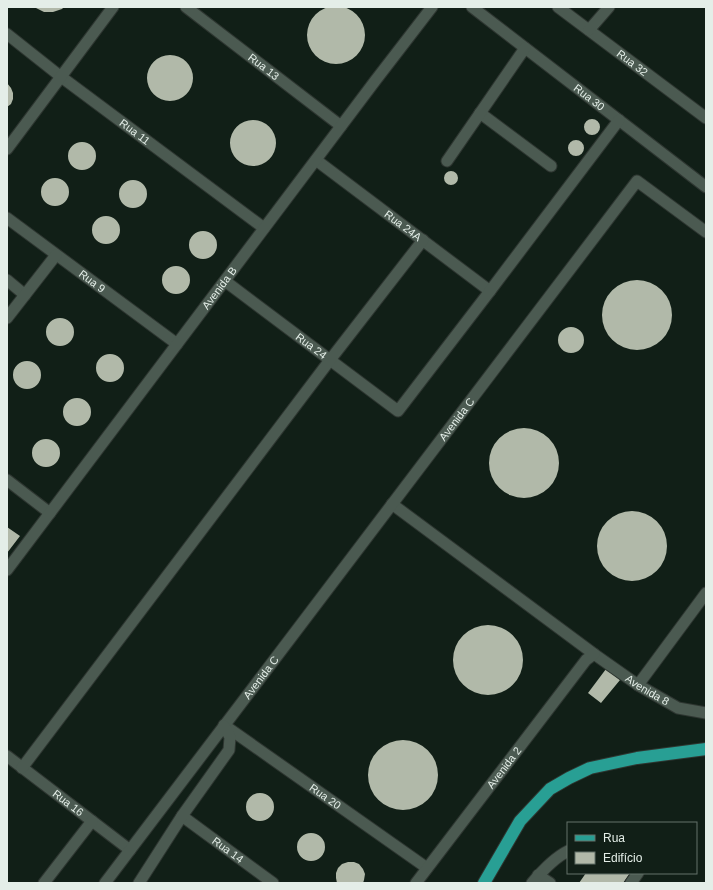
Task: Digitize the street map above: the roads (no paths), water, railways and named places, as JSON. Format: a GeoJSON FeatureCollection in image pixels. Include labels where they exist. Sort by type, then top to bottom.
{"type":"FeatureCollection","features":[{"type":"Feature","properties":{"kind":"main road"},"geometry":{"type":"LineString","coordinates":[[484,883],[520,821],[550,789],[590,768],[637,758],[706,749]]}},
{"type":"Feature","properties":{"kind":"lane"},"geometry":{"type":"LineString","coordinates":[[7,149],[113,7]]}},
{"type":"Feature","properties":{"kind":"lane","name":"Rua 13"},"geometry":{"type":"LineString","coordinates":[[186,7],[341,126]]}},
{"type":"Feature","properties":{"kind":"lane","name":"Avenida B"},"geometry":{"type":"LineString","coordinates":[[7,570],[432,7]]}},
{"type":"Feature","properties":{"kind":"lane","name":"Rua 30"},"geometry":{"type":"LineString","coordinates":[[472,7],[706,187]]}},
{"type":"Feature","properties":{"kind":"lane","name":"Rua 32"},"geometry":{"type":"LineString","coordinates":[[558,7],[706,118]]}},
{"type":"Feature","properties":{"kind":"lane"},"geometry":{"type":"LineString","coordinates":[[589,30],[609,7]]}},
{"type":"Feature","properties":{"kind":"lane","name":"Rua 11"},"geometry":{"type":"LineString","coordinates":[[7,34],[60,76],[264,228]]}},
{"type":"Feature","properties":{"kind":"lane"},"geometry":{"type":"LineString","coordinates":[[447,161],[525,48]]}},
{"type":"Feature","properties":{"kind":"lane"},"geometry":{"type":"LineString","coordinates":[[480,114],[551,166]]}},
{"type":"Feature","properties":{"kind":"lane"},"geometry":{"type":"LineString","coordinates":[[490,290],[619,120]]}},
{"type":"Feature","properties":{"kind":"lane","name":"Rua 24A"},"geometry":{"type":"LineString","coordinates":[[316,160],[490,290]]}},
{"type":"Feature","properties":{"kind":"lane","name":"Avenida C"},"geometry":{"type":"LineString","coordinates":[[104,883],[637,181],[706,232]]}},
{"type":"Feature","properties":{"kind":"lane","name":"Rua 9"},"geometry":{"type":"LineString","coordinates":[[7,218],[177,344]]}},
{"type":"Feature","properties":{"kind":"lane"},"geometry":{"type":"LineString","coordinates":[[22,768],[330,360],[423,240]]}},
{"type":"Feature","properties":{"kind":"lane"},"geometry":{"type":"LineString","coordinates":[[7,318],[56,255]]}},
{"type":"Feature","properties":{"kind":"lane"},"geometry":{"type":"LineString","coordinates":[[7,280],[25,295]]}},
{"type":"Feature","properties":{"kind":"lane","name":"Rua 24"},"geometry":{"type":"LineString","coordinates":[[225,281],[398,411],[490,290]]}},
{"type":"Feature","properties":{"kind":"lane"},"geometry":{"type":"LineString","coordinates":[[7,480],[50,513]]}},
{"type":"Feature","properties":{"kind":"lane","name":"Avenida 8"},"geometry":{"type":"LineString","coordinates":[[392,504],[638,685],[678,708],[706,713]]}},
{"type":"Feature","properties":{"kind":"lane"},"geometry":{"type":"LineString","coordinates":[[638,685],[706,593]]}},
{"type":"Feature","properties":{"kind":"lane","name":"Avenida 2"},"geometry":{"type":"LineString","coordinates":[[416,883],[586,660],[594,654]]}},
{"type":"Feature","properties":{"kind":"lane"},"geometry":{"type":"LineString","coordinates":[[139,883],[182,816],[229,750],[230,737],[224,725]]}},
{"type":"Feature","properties":{"kind":"lane","name":"Rua 20"},"geometry":{"type":"LineString","coordinates":[[224,725],[427,868]]}},
{"type":"Feature","properties":{"kind":"lane","name":"Rua 16"},"geometry":{"type":"LineString","coordinates":[[7,756],[130,850]]}},
{"type":"Feature","properties":{"kind":"lane","name":"Rua 14"},"geometry":{"type":"LineString","coordinates":[[182,816],[273,883]]}},
{"type":"Feature","properties":{"kind":"lane"},"geometry":{"type":"LineString","coordinates":[[44,883],[92,821]]}},
{"type":"Feature","properties":{"kind":"lane"},"geometry":{"type":"LineString","coordinates":[[535,879],[561,855],[567,852]]}},
{"type":"Feature","properties":{"kind":"lane"},"geometry":{"type":"LineString","coordinates":[[631,883],[637,874]]}},
{"type":"Feature","properties":{"kind":"lane"},"geometry":{"type":"LineString","coordinates":[[535,879],[550,883]]}}]}
